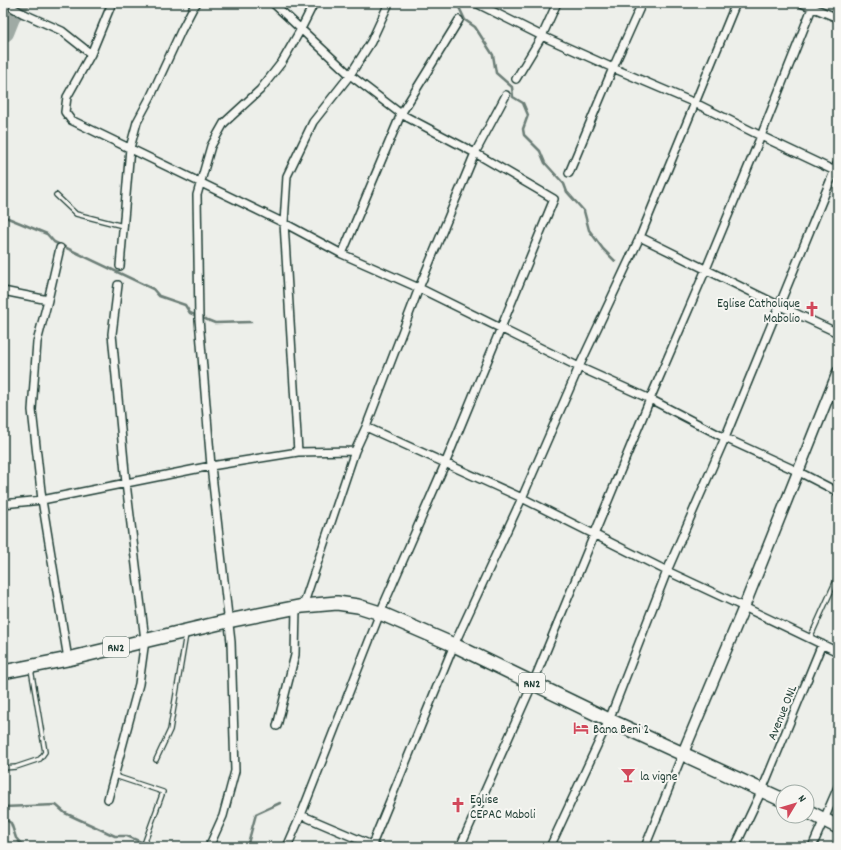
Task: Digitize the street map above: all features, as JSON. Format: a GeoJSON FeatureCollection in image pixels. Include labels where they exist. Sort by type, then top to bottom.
{"type":"FeatureCollection","features":[{"type":"Feature","properties":{"kind":"highway","name":"RN2"},"geometry":{"type":"LineString","coordinates":[[3,672],[68,659],[228,621],[299,607],[337,603],[358,606],[380,613],[454,645],[609,720],[775,796]]}},
{"type":"Feature","properties":{"kind":"highway"},"geometry":{"type":"LineString","coordinates":[[815,815],[838,827]]}},
{"type":"Feature","properties":{"kind":"street"},"geometry":{"type":"LineString","coordinates":[[112,3],[91,54],[67,98],[65,112],[71,120],[284,223],[342,254],[419,288],[579,367],[650,399],[725,438],[799,472],[838,492]]}},
{"type":"Feature","properties":{"kind":"street"},"geometry":{"type":"LineString","coordinates":[[120,266],[130,148],[137,122],[151,96],[187,19],[197,3]]}},
{"type":"Feature","properties":{"kind":"street"},"geometry":{"type":"LineString","coordinates":[[273,3],[350,74],[401,114],[475,153],[554,199],[445,464],[380,613],[287,847]]}},
{"type":"Feature","properties":{"kind":"street"},"geometry":{"type":"LineString","coordinates":[[209,847],[223,816],[235,771],[231,642],[211,466],[199,317],[197,195],[211,146],[224,123],[260,90],[282,62],[314,3]]}},
{"type":"Feature","properties":{"kind":"street"},"geometry":{"type":"LineString","coordinates":[[298,452],[284,223],[287,176],[313,122],[350,74],[371,42],[389,3]]}},
{"type":"Feature","properties":{"kind":"street"},"geometry":{"type":"LineString","coordinates":[[476,3],[542,36],[695,103],[836,172]]}},
{"type":"Feature","properties":{"kind":"street"},"geometry":{"type":"LineString","coordinates":[[516,79],[542,36],[557,3]]}},
{"type":"Feature","properties":{"kind":"street"},"geometry":{"type":"LineString","coordinates":[[570,173],[613,68],[642,3]]}},
{"type":"Feature","properties":{"kind":"street"},"geometry":{"type":"LineString","coordinates":[[301,815],[373,846],[454,645],[522,498],[579,367],[640,237],[736,3]]}},
{"type":"Feature","properties":{"kind":"street"},"geometry":{"type":"LineString","coordinates":[[801,3],[813,5],[838,18]]}},
{"type":"Feature","properties":{"kind":"street"},"geometry":{"type":"LineString","coordinates":[[460,847],[533,683],[650,399],[761,136],[813,5]]}},
{"type":"Feature","properties":{"kind":"street"},"geometry":{"type":"LineString","coordinates":[[13,6],[22,13],[62,32],[91,54]]}},
{"type":"Feature","properties":{"kind":"street"},"geometry":{"type":"LineString","coordinates":[[342,254],[401,114],[459,20]]}},
{"type":"Feature","properties":{"kind":"street"},"geometry":{"type":"LineString","coordinates":[[277,726],[295,655],[299,607],[356,452],[419,288],[475,153],[506,95]]}},
{"type":"Feature","properties":{"kind":"street"},"geometry":{"type":"LineString","coordinates":[[550,847],[609,720],[667,571],[725,438],[836,172],[838,162]]}},
{"type":"Feature","properties":{"kind":"street"},"geometry":{"type":"LineString","coordinates":[[640,237],[838,333]]}},
{"type":"Feature","properties":{"kind":"street"},"geometry":{"type":"LineString","coordinates":[[60,248],[37,342],[32,410],[42,500],[68,659]]}},
{"type":"Feature","properties":{"kind":"street"},"geometry":{"type":"LineString","coordinates":[[108,799],[139,684],[145,640],[126,483],[112,334],[118,285]]}},
{"type":"Feature","properties":{"kind":"street"},"geometry":{"type":"LineString","coordinates":[[3,291],[48,300]]}},
{"type":"Feature","properties":{"kind":"street"},"geometry":{"type":"LineString","coordinates":[[645,847],[799,472],[838,372]]}},
{"type":"Feature","properties":{"kind":"street"},"geometry":{"type":"LineString","coordinates":[[366,427],[522,498],[667,571],[838,652]]}},
{"type":"Feature","properties":{"kind":"street"},"geometry":{"type":"LineString","coordinates":[[3,504],[42,500],[211,466],[298,452],[356,452]]}},
{"type":"Feature","properties":{"kind":"street","name":"Avenue ONL"},"geometry":{"type":"LineString","coordinates":[[735,847],[762,790],[822,644]]}},
{"type":"Feature","properties":{"kind":"street"},"geometry":{"type":"LineString","coordinates":[[812,847],[838,787]]}},
{"type":"Feature","properties":{"kind":"lane"},"geometry":{"type":"LineString","coordinates":[[56,195],[76,214],[123,226]]}},
{"type":"Feature","properties":{"kind":"lane"},"geometry":{"type":"LineString","coordinates":[[810,638],[838,576]]}},
{"type":"Feature","properties":{"kind":"lane"},"geometry":{"type":"LineString","coordinates":[[156,760],[170,730],[187,631]]}},
{"type":"Feature","properties":{"kind":"lane"},"geometry":{"type":"LineString","coordinates":[[3,768],[40,759],[45,752],[30,667]]}},
{"type":"Feature","properties":{"kind":"lane"},"geometry":{"type":"LineString","coordinates":[[115,776],[164,792],[143,847]]}},
{"type":"Feature","properties":{"kind":"waterway"},"geometry":{"type":"LineString","coordinates":[[3,35],[6,33],[12,18],[22,3]]}},
{"type":"Feature","properties":{"kind":"waterway"},"geometry":{"type":"LineString","coordinates":[[457,3],[465,20],[475,27],[493,55],[496,73],[512,87],[513,97],[523,103],[528,115],[523,129],[524,135],[540,151],[545,163],[564,184],[567,192],[584,211],[589,230],[603,249],[615,261]]}},
{"type":"Feature","properties":{"kind":"waterway"},"geometry":{"type":"LineString","coordinates":[[3,15],[6,18],[12,18]]}},
{"type":"Feature","properties":{"kind":"waterway"},"geometry":{"type":"LineString","coordinates":[[3,216],[47,234],[54,242],[153,289],[159,296],[185,305],[190,313],[215,323],[251,322]]}},
{"type":"Feature","properties":{"kind":"waterway"},"geometry":{"type":"LineString","coordinates":[[247,847],[256,814],[280,803]]}},
{"type":"Feature","properties":{"kind":"waterway"},"geometry":{"type":"LineString","coordinates":[[3,807],[56,805],[65,813],[115,836],[127,836],[153,847]]}},
{"type":"Feature","properties":{"kind":"waterway"},"geometry":{"type":"LineString","coordinates":[[3,816],[11,823],[16,838],[24,847]]}},
{"type":"Feature","properties":{"kind":"place","name":"Eglise Catholique Mabolio"},"geometry":{"type":"Point","coordinates":[812,309]}},
{"type":"Feature","properties":{"kind":"place","name":"Bana Beni 2"},"geometry":{"type":"Point","coordinates":[581,728]}},
{"type":"Feature","properties":{"kind":"place","name":"la vigne"},"geometry":{"type":"Point","coordinates":[628,775]}},
{"type":"Feature","properties":{"kind":"place","name":"Eglise CEPAC Maboli"},"geometry":{"type":"Point","coordinates":[458,805]}}]}
